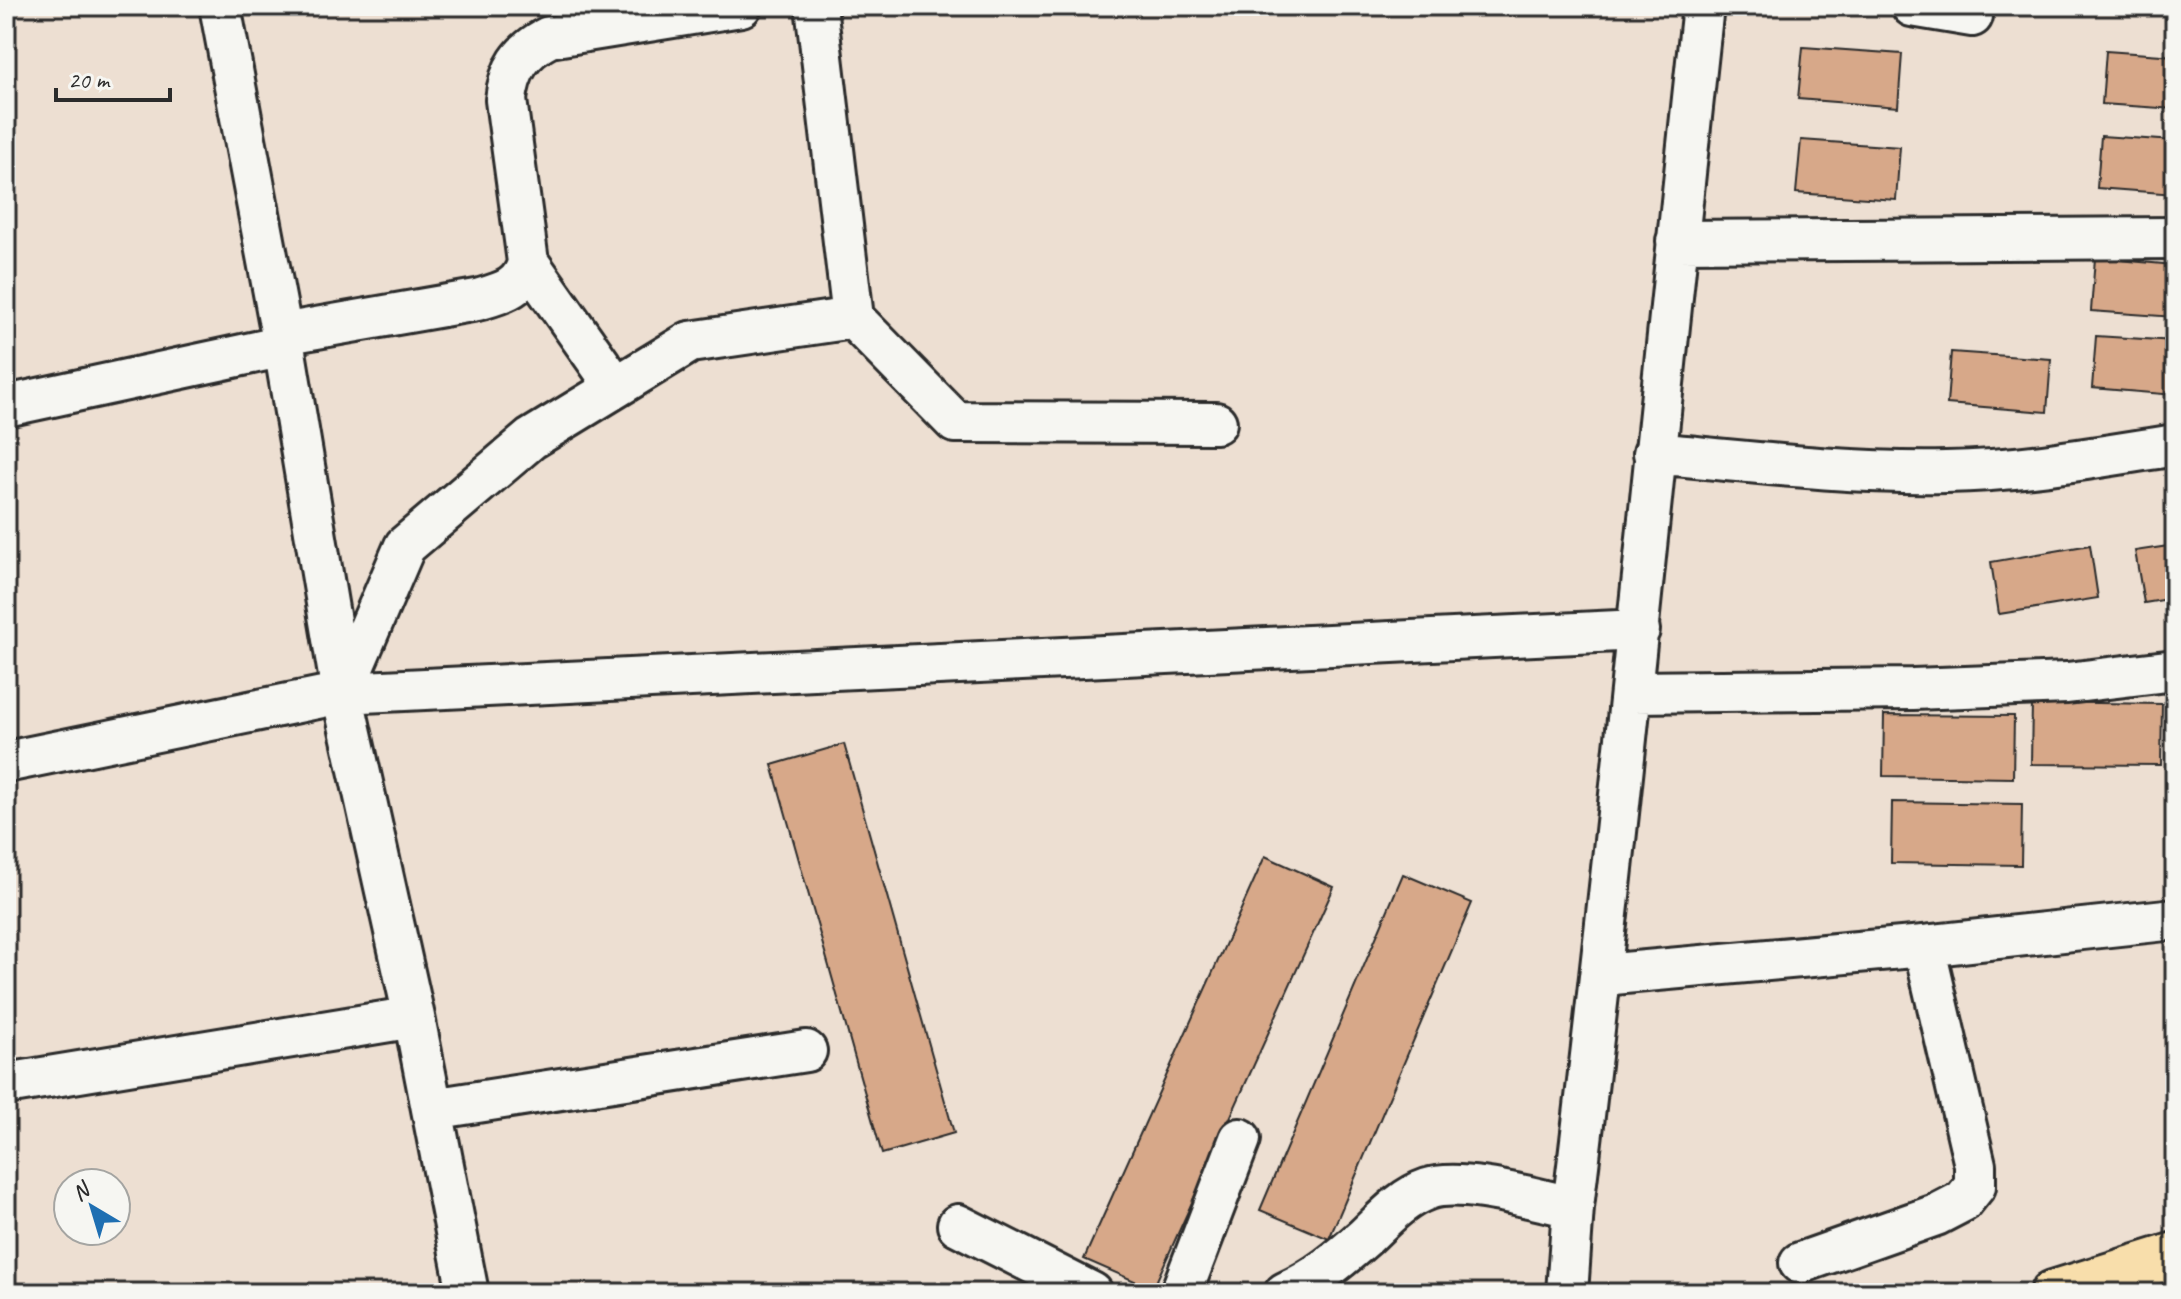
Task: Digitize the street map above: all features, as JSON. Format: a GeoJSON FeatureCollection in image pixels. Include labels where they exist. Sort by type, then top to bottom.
{"type":"FeatureCollection","features":[{"type":"Feature","properties":{"kind":"highway"},"geometry":{"type":"LineString","coordinates":[[2053,1293],[2175,1255]]}},
{"type":"Feature","properties":{"kind":"street"},"geometry":{"type":"LineString","coordinates":[[220,6],[283,340],[342,693],[414,1017],[468,1293]]}},
{"type":"Feature","properties":{"kind":"street"},"geometry":{"type":"LineString","coordinates":[[6,406],[283,340],[503,292],[519,283],[526,274],[528,262],[506,100],[508,81],[524,54],[549,37],[741,6]]}},
{"type":"Feature","properties":{"kind":"street"},"geometry":{"type":"LineString","coordinates":[[816,6],[853,318],[955,422],[1216,423]]}},
{"type":"Feature","properties":{"kind":"street"},"geometry":{"type":"LineString","coordinates":[[1567,1293],[1573,1207],[1633,692],[1654,453],[1703,6]]}},
{"type":"Feature","properties":{"kind":"street"},"geometry":{"type":"LineString","coordinates":[[1912,6],[1972,16]]}},
{"type":"Feature","properties":{"kind":"street"},"geometry":{"type":"LineString","coordinates":[[1677,241],[2175,238]]}},
{"type":"Feature","properties":{"kind":"street"},"geometry":{"type":"LineString","coordinates":[[528,262],[616,387]]}},
{"type":"Feature","properties":{"kind":"street"},"geometry":{"type":"LineString","coordinates":[[342,693],[405,546],[531,439],[690,342],[853,318]]}},
{"type":"Feature","properties":{"kind":"street"},"geometry":{"type":"LineString","coordinates":[[1654,453],[1800,467],[1946,472],[2076,461],[2175,445]]}},
{"type":"Feature","properties":{"kind":"street"},"geometry":{"type":"LineString","coordinates":[[6,762],[342,693],[1639,630]]}},
{"type":"Feature","properties":{"kind":"street"},"geometry":{"type":"LineString","coordinates":[[1633,692],[1913,689],[2067,683],[2175,670]]}},
{"type":"Feature","properties":{"kind":"street"},"geometry":{"type":"LineString","coordinates":[[1602,975],[1924,946],[2175,919]]}},
{"type":"Feature","properties":{"kind":"street"},"geometry":{"type":"LineString","coordinates":[[1800,1263],[1936,1215],[1963,1201],[1975,1186],[1975,1165],[1924,946]]}},
{"type":"Feature","properties":{"kind":"street"},"geometry":{"type":"LineString","coordinates":[[6,1084],[414,1017]]}},
{"type":"Feature","properties":{"kind":"street"},"geometry":{"type":"LineString","coordinates":[[432,1109],[806,1051]]}},
{"type":"Feature","properties":{"kind":"street"},"geometry":{"type":"LineString","coordinates":[[1181,1293],[1240,1139]]}},
{"type":"Feature","properties":{"kind":"street"},"geometry":{"type":"LineString","coordinates":[[1285,1293],[1312,1281],[1366,1236],[1392,1209],[1428,1189],[1476,1187],[1573,1207]]}},
{"type":"Feature","properties":{"kind":"street"},"geometry":{"type":"LineString","coordinates":[[958,1225],[1092,1293]]}},
{"type":"Feature","properties":{"kind":"building"},"geometry":{"type":"Polygon","coordinates":[[[1803,47],[1902,54],[1898,107],[1798,99],[1803,47]]]}},
{"type":"Feature","properties":{"kind":"building"},"geometry":{"type":"Polygon","coordinates":[[[2106,51],[2175,56],[2175,109],[2102,104],[2106,51]]]}},
{"type":"Feature","properties":{"kind":"building"},"geometry":{"type":"Polygon","coordinates":[[[2101,136],[2175,141],[2175,194],[2097,188],[2101,136]]]}},
{"type":"Feature","properties":{"kind":"building"},"geometry":{"type":"Polygon","coordinates":[[[1801,140],[1900,147],[1896,200],[1796,193],[1801,140]]]}},
{"type":"Feature","properties":{"kind":"building"},"geometry":{"type":"Polygon","coordinates":[[[2095,258],[2175,265],[2175,317],[2091,311],[2095,258]]]}},
{"type":"Feature","properties":{"kind":"building"},"geometry":{"type":"Polygon","coordinates":[[[2096,336],[2175,341],[2175,395],[2092,388],[2096,336]]]}},
{"type":"Feature","properties":{"kind":"building"},"geometry":{"type":"Polygon","coordinates":[[[1951,352],[2051,359],[2047,412],[1947,404],[1951,352]]]}},
{"type":"Feature","properties":{"kind":"building"},"geometry":{"type":"Polygon","coordinates":[[[2090,545],[2098,598],[1999,614],[1991,562],[2090,545]]]}},
{"type":"Feature","properties":{"kind":"building"},"geometry":{"type":"Polygon","coordinates":[[[2175,545],[2175,598],[2144,603],[2135,551],[2175,545]]]}},
{"type":"Feature","properties":{"kind":"building"},"geometry":{"type":"Polygon","coordinates":[[[2171,690],[2175,690],[2175,751],[2169,751],[2171,690]]]}},
{"type":"Feature","properties":{"kind":"building"},"geometry":{"type":"Polygon","coordinates":[[[2032,702],[2162,704],[2161,765],[2031,764],[2032,702]]]}},
{"type":"Feature","properties":{"kind":"building"},"geometry":{"type":"Polygon","coordinates":[[[1884,715],[2014,716],[2013,778],[1883,776],[1884,715]]]}},
{"type":"Feature","properties":{"kind":"building"},"geometry":{"type":"Polygon","coordinates":[[[844,744],[954,1133],[882,1154],[772,765],[844,744]]]}},
{"type":"Feature","properties":{"kind":"building"},"geometry":{"type":"Polygon","coordinates":[[[1892,802],[2022,804],[2021,865],[1891,863],[1892,802]]]}},
{"type":"Feature","properties":{"kind":"building"},"geometry":{"type":"Polygon","coordinates":[[[1265,856],[1334,887],[1153,1289],[1084,1259],[1265,856]]]}},
{"type":"Feature","properties":{"kind":"building"},"geometry":{"type":"Polygon","coordinates":[[[1403,874],[1472,903],[1329,1239],[1260,1210],[1403,874]]]}}]}
